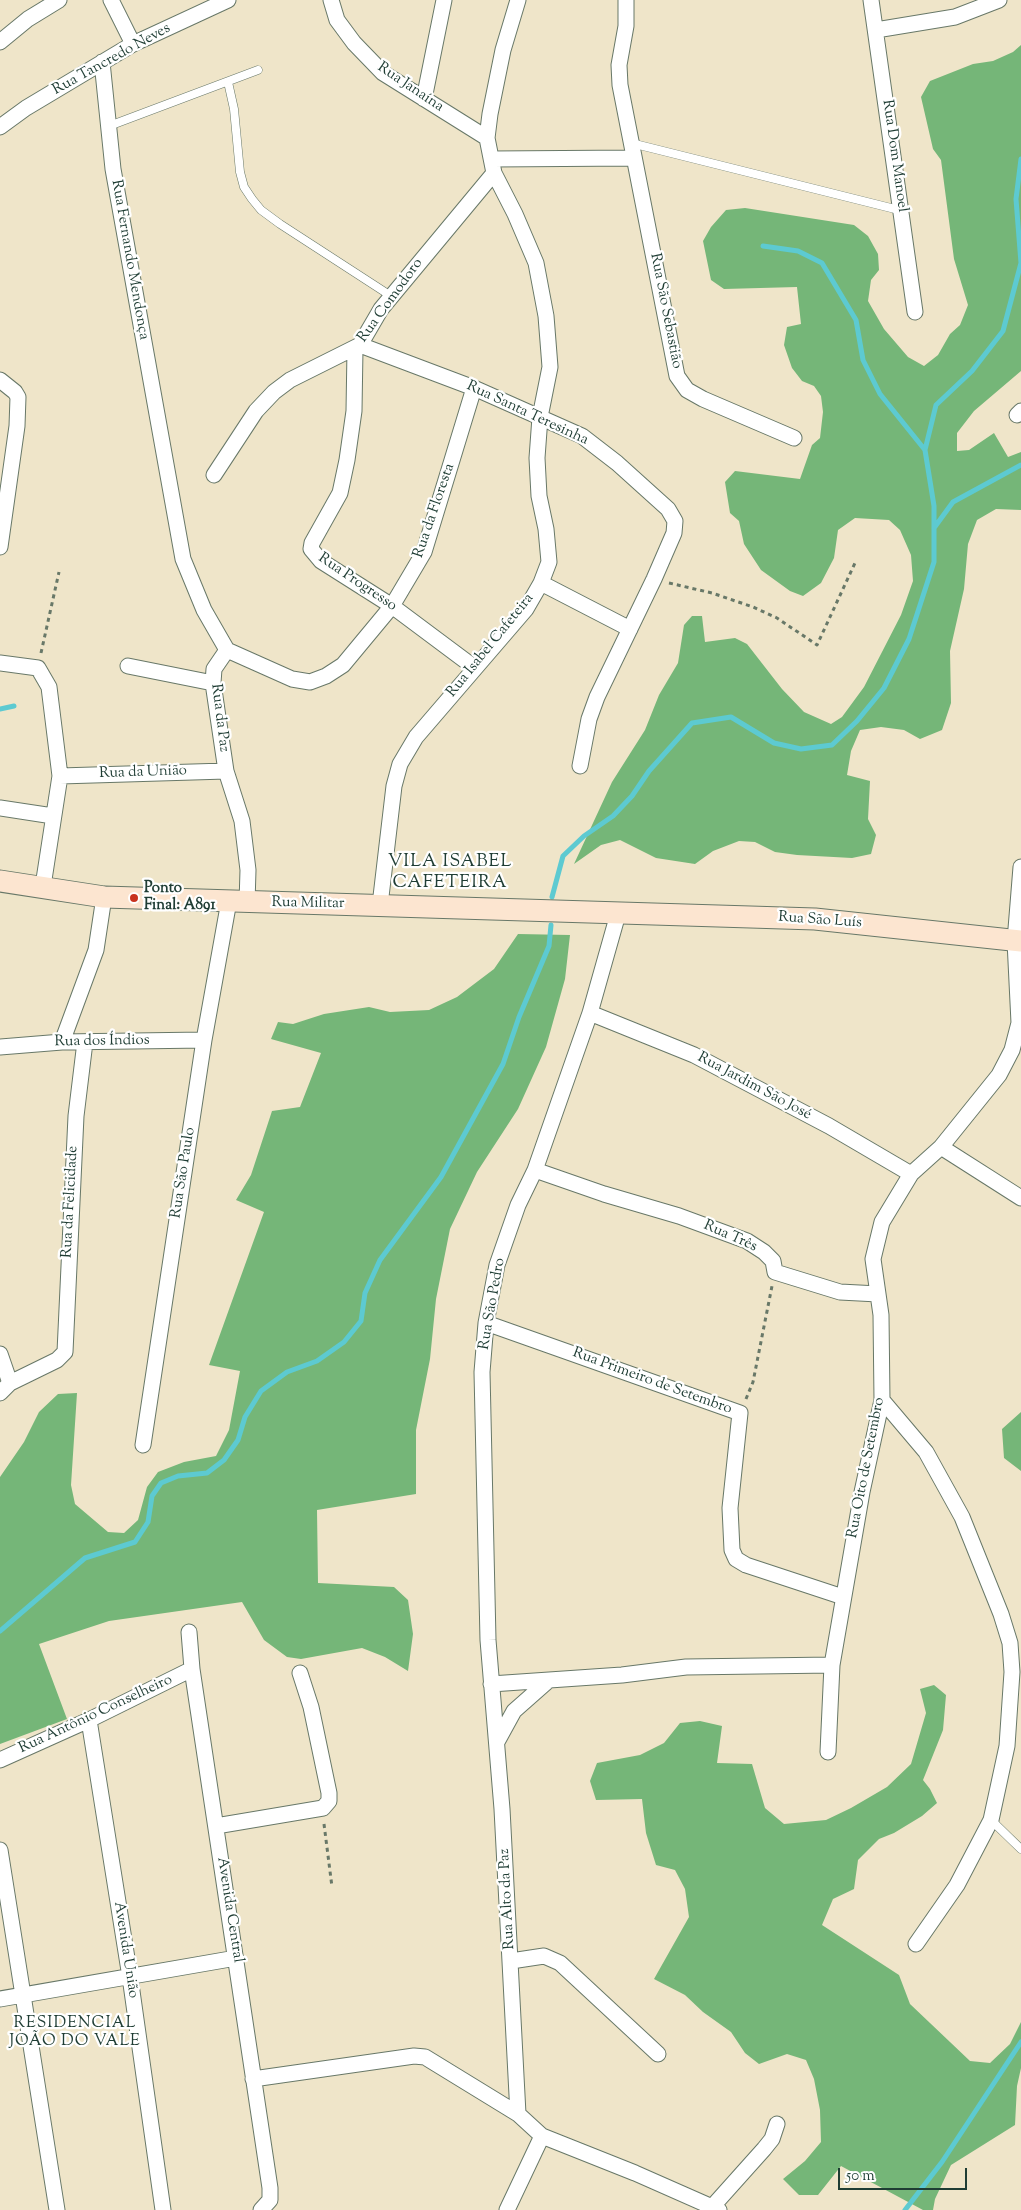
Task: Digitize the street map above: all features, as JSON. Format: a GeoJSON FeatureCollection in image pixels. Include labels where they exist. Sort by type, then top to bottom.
{"type":"FeatureCollection","features":[{"type":"Feature","properties":{"kind":"street"},"geometry":{"type":"LineString","coordinates":[[0,42],[28,19],[59,0]]}},
{"type":"Feature","properties":{"kind":"street"},"geometry":{"type":"LineString","coordinates":[[111,0],[133,44]]}},
{"type":"Feature","properties":{"kind":"street","name":"Rua Tancredo Neves"},"geometry":{"type":"LineString","coordinates":[[0,127],[26,108],[133,44],[228,0]]}},
{"type":"Feature","properties":{"kind":"street","name":"Rua Janaína"},"geometry":{"type":"LineString","coordinates":[[331,0],[337,20],[382,73],[487,138]]}},
{"type":"Feature","properties":{"kind":"street"},"geometry":{"type":"LineString","coordinates":[[424,99],[444,0]]}},
{"type":"Feature","properties":{"kind":"street","name":"Rua Isabel Cafeteira"},"geometry":{"type":"LineString","coordinates":[[380,905],[394,786],[400,764],[416,737],[526,609],[541,583],[548,562],[546,528],[539,496],[537,458],[540,417],[550,367],[546,316],[536,263],[493,166],[487,138],[503,50],[518,0]]}},
{"type":"Feature","properties":{"kind":"street","name":"Rua São Sebastião"},"geometry":{"type":"LineString","coordinates":[[626,0],[626,26],[619,66],[632,150],[677,376],[687,390],[703,399],[794,438]]}},
{"type":"Feature","properties":{"kind":"street","name":"Rua Dom Manoel"},"geometry":{"type":"LineString","coordinates":[[871,0],[903,211],[915,312]]}},
{"type":"Feature","properties":{"kind":"street"},"geometry":{"type":"LineString","coordinates":[[876,30],[955,17],[999,0]]}},
{"type":"Feature","properties":{"kind":"street","name":"Rua Fernando Mendonça"},"geometry":{"type":"LineString","coordinates":[[102,62],[113,169],[183,559],[204,610],[227,650]]}},
{"type":"Feature","properties":{"kind":"street"},"geometry":{"type":"LineString","coordinates":[[493,166],[632,150]]}},
{"type":"Feature","properties":{"kind":"street","name":"Rua Comodoro"},"geometry":{"type":"LineString","coordinates":[[214,474],[256,411],[274,392],[290,380],[358,347],[381,309],[493,166]]}},
{"type":"Feature","properties":{"kind":"street","name":"Rua Santa Teresinha"},"geometry":{"type":"LineString","coordinates":[[358,347],[474,388],[582,436],[617,463],[668,509],[674,521],[674,533],[597,697],[589,719],[580,766]]}},
{"type":"Feature","properties":{"kind":"street","name":"Rua Progresso"},"geometry":{"type":"LineString","coordinates":[[358,347],[354,410],[340,493],[312,543],[311,549],[321,561],[392,606],[475,668]]}},
{"type":"Feature","properties":{"kind":"street"},"geometry":{"type":"LineString","coordinates":[[0,380],[15,392],[18,397],[0,547]]}},
{"type":"Feature","properties":{"kind":"street","name":"Rua da Floresta"},"geometry":{"type":"LineString","coordinates":[[227,650],[292,679],[310,682],[326,676],[343,665],[392,606],[424,552],[474,388]]}},
{"type":"Feature","properties":{"kind":"street"},"geometry":{"type":"LineString","coordinates":[[541,583],[630,629]]}},
{"type":"Feature","properties":{"kind":"street","name":"Rua da Paz"},"geometry":{"type":"LineString","coordinates":[[227,650],[214,669],[213,683],[226,771],[242,821],[248,870],[238,902]]}},
{"type":"Feature","properties":{"kind":"street"},"geometry":{"type":"LineString","coordinates":[[0,663],[38,668],[49,687],[60,776],[58,802],[53,816],[43,886]]}},
{"type":"Feature","properties":{"kind":"street"},"geometry":{"type":"LineString","coordinates":[[128,666],[213,683]]}},
{"type":"Feature","properties":{"kind":"street","name":"Rua da União"},"geometry":{"type":"LineString","coordinates":[[60,776],[226,771]]}},
{"type":"Feature","properties":{"kind":"street"},"geometry":{"type":"LineString","coordinates":[[0,808],[53,816]]}},
{"type":"Feature","properties":{"kind":"street","name":"Rua Oito de Setembro"},"geometry":{"type":"LineString","coordinates":[[828,1752],[832,1665],[843,1597],[882,1400],[881,1315],[873,1259],[882,1222],[911,1174],[941,1147],[999,1075],[1012,1050],[1018,1023],[1018,941],[1021,867]]}},
{"type":"Feature","properties":{"kind":"street","name":"Rua Militar"},"geometry":{"type":"LineString","coordinates":[[0,882],[43,886],[104,897],[618,914]]}},
{"type":"Feature","properties":{"kind":"street"},"geometry":{"type":"LineString","coordinates":[[62,1042],[96,950],[104,897]]}},
{"type":"Feature","properties":{"kind":"street","name":"Rua São Paulo"},"geometry":{"type":"LineString","coordinates":[[143,1445],[204,1040],[238,902]]}},
{"type":"Feature","properties":{"kind":"street","name":"Rua São Luís"},"geometry":{"type":"LineString","coordinates":[[618,914],[815,919],[1018,941]]}},
{"type":"Feature","properties":{"kind":"street","name":"Rua São Pedro"},"geometry":{"type":"LineString","coordinates":[[491,1684],[482,1372],[486,1322],[497,1265],[518,1204],[534,1170],[590,1013],[618,914]]}},
{"type":"Feature","properties":{"kind":"street","name":"Rua Jardim São José"},"geometry":{"type":"LineString","coordinates":[[590,1013],[694,1055],[829,1126],[911,1174]]}},
{"type":"Feature","properties":{"kind":"street","name":"Rua dos Índios"},"geometry":{"type":"LineString","coordinates":[[0,1047],[62,1042],[204,1040]]}},
{"type":"Feature","properties":{"kind":"street","name":"Rua da Felicidade"},"geometry":{"type":"LineString","coordinates":[[5,1388],[57,1360],[65,1352],[75,1146],[85,1042]]}},
{"type":"Feature","properties":{"kind":"street"},"geometry":{"type":"LineString","coordinates":[[941,1147],[1021,1198]]}},
{"type":"Feature","properties":{"kind":"street","name":"Rua Três"},"geometry":{"type":"LineString","coordinates":[[534,1170],[604,1194],[679,1216],[746,1241],[773,1262],[775,1272]]}},
{"type":"Feature","properties":{"kind":"street"},"geometry":{"type":"LineString","coordinates":[[775,1272],[840,1292],[878,1294]]}},
{"type":"Feature","properties":{"kind":"street","name":"Rua Primeiro de Setembro"},"geometry":{"type":"LineString","coordinates":[[486,1322],[740,1413],[730,1508],[732,1550],[736,1559],[746,1565],[843,1597]]}},
{"type":"Feature","properties":{"kind":"street"},"geometry":{"type":"LineString","coordinates":[[0,1354],[5,1388]]}},
{"type":"Feature","properties":{"kind":"street"},"geometry":{"type":"LineString","coordinates":[[882,1400],[926,1452],[962,1517],[979,1556],[1010,1643],[1012,1672],[1007,1746],[991,1820],[957,1885],[916,1944]]}},
{"type":"Feature","properties":{"kind":"street","name":"Avenida Central"},"geometry":{"type":"LineString","coordinates":[[189,1632],[192,1669],[270,2188],[270,2200],[261,2210]]}},
{"type":"Feature","properties":{"kind":"street"},"geometry":{"type":"LineString","coordinates":[[491,1684],[548,1681],[686,1667],[832,1665]]}},
{"type":"Feature","properties":{"kind":"street","name":"Rua Antônio Conselheiro"},"geometry":{"type":"LineString","coordinates":[[0,1760],[88,1720],[192,1669]]}},
{"type":"Feature","properties":{"kind":"street"},"geometry":{"type":"LineString","coordinates":[[216,1826],[323,1808],[329,1801],[329,1793],[311,1707],[300,1673]]}},
{"type":"Feature","properties":{"kind":"street"},"geometry":{"type":"LineString","coordinates":[[497,1742],[514,1711],[522,1701],[548,1681]]}},
{"type":"Feature","properties":{"kind":"street","name":"Rua Alto da Paz"},"geometry":{"type":"LineString","coordinates":[[491,1684],[497,1742],[511,1961],[518,2114]]}},
{"type":"Feature","properties":{"kind":"street"},"geometry":{"type":"LineString","coordinates":[[494,1709],[505,1714],[514,1711]]}},
{"type":"Feature","properties":{"kind":"street","name":"Avenida União"},"geometry":{"type":"LineString","coordinates":[[88,1720],[130,1977],[163,2210]]}},
{"type":"Feature","properties":{"kind":"street"},"geometry":{"type":"LineString","coordinates":[[0,1850],[57,2210]]}},
{"type":"Feature","properties":{"kind":"street"},"geometry":{"type":"LineString","coordinates":[[511,1961],[544,1956],[560,1963],[658,2054]]}},
{"type":"Feature","properties":{"kind":"street"},"geometry":{"type":"LineString","coordinates":[[0,1999],[236,1958]]}},
{"type":"Feature","properties":{"kind":"street"},"geometry":{"type":"LineString","coordinates":[[253,2079],[414,2056],[425,2057],[518,2114],[529,2127],[542,2136],[716,2208],[772,2139],[777,2124]]}},
{"type":"Feature","properties":{"kind":"street"},"geometry":{"type":"LineString","coordinates":[[507,2210],[542,2136]]}},
{"type":"Feature","properties":{"kind":"lane"},"geometry":{"type":"LineString","coordinates":[[109,126],[258,70]]}},
{"type":"Feature","properties":{"kind":"lane"},"geometry":{"type":"LineString","coordinates":[[228,82],[234,109],[240,172],[244,187],[252,199],[262,210],[280,224],[391,296]]}},
{"type":"Feature","properties":{"kind":"lane"},"geometry":{"type":"LineString","coordinates":[[632,150],[903,211]]}},
{"type":"Feature","properties":{"kind":"lane"},"geometry":{"type":"LineString","coordinates":[[991,1820],[1021,1849]]}},
{"type":"Feature","properties":{"kind":"path"},"geometry":{"type":"LineString","coordinates":[[654,579],[712,593],[753,607],[777,618],[817,645],[855,563]]}},
{"type":"Feature","properties":{"kind":"path"},"geometry":{"type":"LineString","coordinates":[[38,668],[59,572]]}},
{"type":"Feature","properties":{"kind":"path"},"geometry":{"type":"LineString","coordinates":[[740,1413],[753,1382],[775,1272]]}},
{"type":"Feature","properties":{"kind":"path"},"geometry":{"type":"LineString","coordinates":[[323,1808],[332,1888]]}},
{"type":"Feature","properties":{"kind":"green space"},"geometry":{"type":"Polygon","coordinates":[[[1021,45],[1021,371],[974,411],[957,433],[957,451],[969,450],[994,433],[1008,457],[1021,452],[1021,510],[996,509],[977,520],[968,544],[964,589],[950,651],[951,703],[942,730],[920,739],[904,730],[881,727],[860,730],[851,751],[847,775],[870,781],[868,819],[876,835],[871,854],[852,858],[797,855],[775,852],[755,842],[739,841],[713,851],[695,864],[656,858],[620,840],[601,845],[574,864],[612,782],[645,730],[659,695],[678,663],[684,625],[692,616],[702,616],[705,642],[735,638],[747,644],[782,689],[804,712],[831,724],[842,717],[864,687],[901,615],[913,581],[911,555],[900,530],[889,520],[855,518],[838,530],[834,558],[821,583],[803,596],[790,591],[761,570],[744,544],[739,521],[730,513],[725,482],[735,471],[800,479],[812,445],[820,438],[823,412],[821,396],[814,386],[802,381],[792,368],[784,345],[787,327],[801,324],[797,287],[724,289],[711,280],[703,241],[711,227],[726,210],[745,208],[854,225],[868,236],[878,254],[879,270],[871,280],[868,301],[884,329],[908,357],[924,366],[938,355],[950,334],[960,325],[968,305],[954,259],[941,160],[933,149],[921,97],[930,81],[973,64],[993,61],[1013,52],[1021,45]]]}},
{"type":"Feature","properties":{"kind":"green space"},"geometry":{"type":"Polygon","coordinates":[[[518,934],[570,935],[565,979],[546,1047],[518,1109],[477,1172],[450,1229],[436,1299],[430,1359],[416,1430],[416,1494],[317,1510],[318,1583],[394,1587],[408,1600],[413,1634],[408,1671],[385,1657],[362,1648],[301,1659],[287,1657],[264,1640],[242,1602],[109,1621],[39,1644],[67,1719],[0,1744],[0,1477],[24,1442],[39,1412],[58,1394],[77,1393],[71,1485],[75,1504],[108,1532],[124,1533],[138,1520],[147,1487],[158,1472],[184,1462],[216,1456],[229,1430],[240,1371],[209,1365],[264,1212],[236,1200],[251,1175],[272,1111],[300,1107],[321,1053],[271,1039],[278,1022],[293,1024],[324,1014],[369,1007],[390,1012],[429,1010],[457,997],[494,969],[518,934]]]}},
{"type":"Feature","properties":{"kind":"green space"},"geometry":{"type":"Polygon","coordinates":[[[1021,1412],[1021,1471],[1004,1458],[1002,1429],[1021,1412]]]}},
{"type":"Feature","properties":{"kind":"green space"},"geometry":{"type":"Polygon","coordinates":[[[934,1685],[946,1695],[943,1730],[923,1780],[937,1803],[922,1816],[894,1833],[879,1839],[858,1860],[854,1889],[833,1899],[822,1925],[899,1975],[910,2004],[970,2061],[990,2063],[1010,2044],[1021,2022],[1021,2068],[1017,2086],[1015,2125],[951,2165],[935,2199],[933,2210],[923,2210],[841,2166],[818,2195],[799,2195],[783,2179],[805,2161],[821,2142],[820,2110],[814,2079],[806,2060],[787,2054],[759,2064],[745,2053],[731,2032],[703,2012],[685,1995],[654,1979],[689,1917],[685,1889],[675,1870],[656,1865],[646,1833],[642,1799],[596,1800],[590,1781],[597,1763],[640,1755],[664,1743],[680,1723],[700,1721],[722,1726],[717,1763],[752,1764],[765,1808],[784,1824],[826,1820],[887,1787],[911,1764],[926,1713],[920,1689],[934,1685]]]}},
{"type":"Feature","properties":{"kind":"waterway"},"geometry":{"type":"LineString","coordinates":[[552,897],[563,856],[584,836],[613,816],[632,796],[649,771],[692,723],[731,717],[774,743],[801,749],[832,745],[857,721],[884,688],[909,639],[934,562],[934,506],[925,450],[936,405],[972,371],[1003,331],[1021,263],[1016,199],[1021,159]]}},
{"type":"Feature","properties":{"kind":"waterway"},"geometry":{"type":"LineString","coordinates":[[763,246],[798,251],[822,263],[856,320],[863,360],[880,394],[925,450]]}},
{"type":"Feature","properties":{"kind":"waterway"},"geometry":{"type":"LineString","coordinates":[[934,528],[953,502],[1021,465]]}},
{"type":"Feature","properties":{"kind":"waterway"},"geometry":{"type":"LineString","coordinates":[[0,709],[14,706]]}},
{"type":"Feature","properties":{"kind":"waterway"},"geometry":{"type":"LineString","coordinates":[[0,1631],[85,1558],[135,1542],[148,1522],[152,1496],[161,1483],[178,1476],[207,1473],[224,1460],[238,1440],[245,1417],[261,1391],[287,1372],[317,1361],[344,1342],[361,1321],[365,1293],[380,1260],[441,1177],[503,1064],[519,1017],[549,946],[551,925]]}},
{"type":"Feature","properties":{"kind":"waterway"},"geometry":{"type":"LineString","coordinates":[[905,2210],[942,2162],[1021,2042]]}},
{"type":"Feature","properties":{"kind":"place","name":"Ponto Final: A891"},"geometry":{"type":"Point","coordinates":[134,898]}},
{"type":"Feature","properties":{"kind":"district","name":"VILA ISABEL CAFETEIRA"},"geometry":{"type":"Point","coordinates":[450,873]}},
{"type":"Feature","properties":{"kind":"district","name":"RESIDENCIAL JOÃO DO VALE"},"geometry":{"type":"Point","coordinates":[75,2033]}}]}
